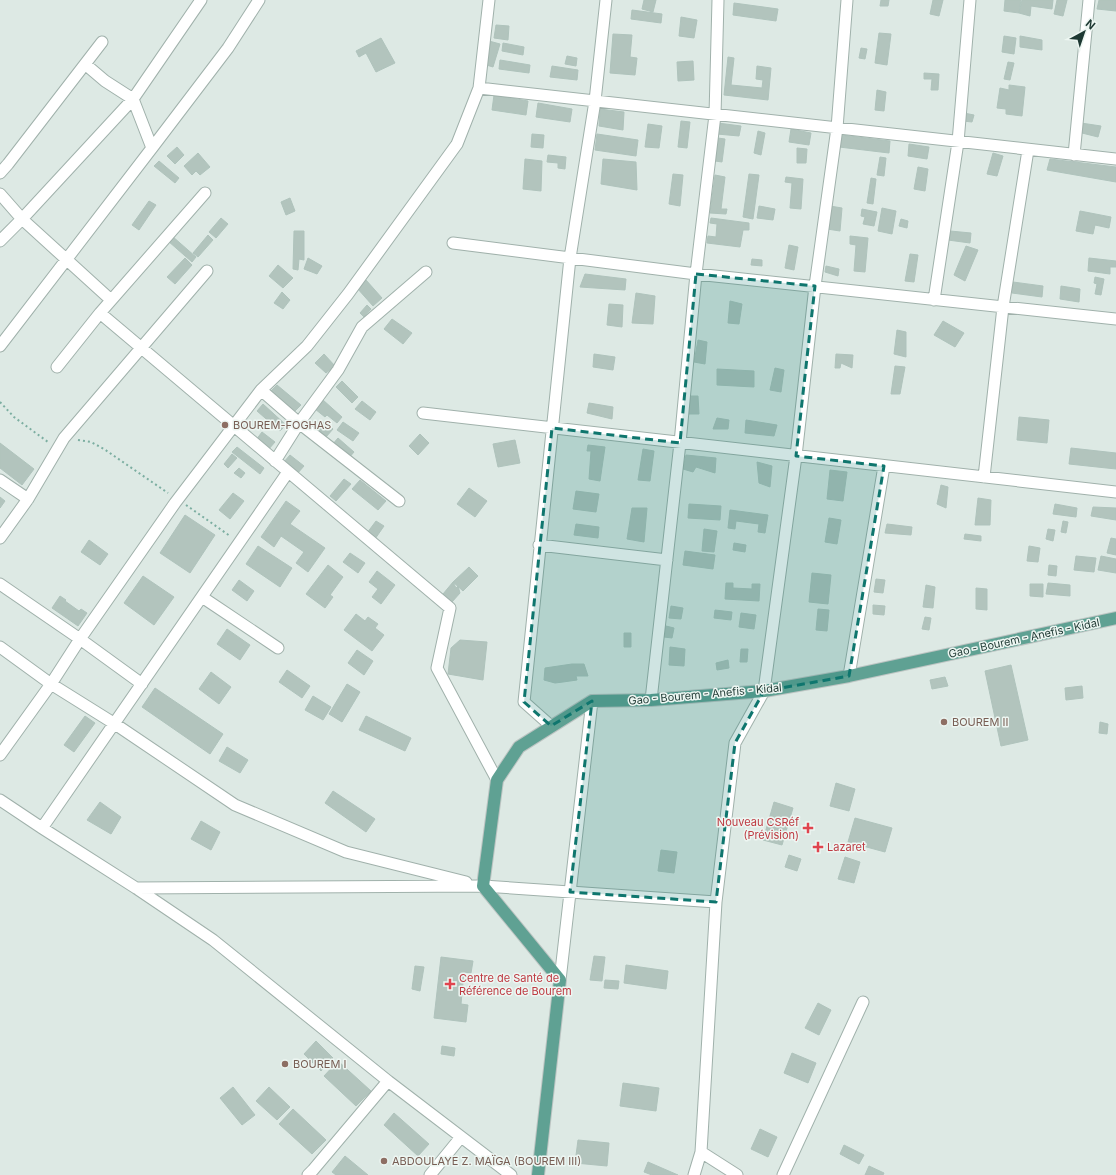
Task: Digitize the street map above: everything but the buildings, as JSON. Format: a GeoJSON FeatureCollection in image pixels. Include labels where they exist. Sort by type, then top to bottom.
{"type":"FeatureCollection","features":[{"type":"Feature","properties":{"kind":"main road","name":"Gao - Bourem - Anefis - Kidal"},"geometry":{"type":"LineString","coordinates":[[592,701],[651,700],[764,691],[849,676],[1116,618]]}},
{"type":"Feature","properties":{"kind":"main road"},"geometry":{"type":"LineString","coordinates":[[538,1175],[560,980],[483,886],[497,780],[518,747],[592,701]]}},
{"type":"Feature","properties":{"kind":"street"},"geometry":{"type":"LineString","coordinates":[[0,241],[133,99],[201,0]]}},
{"type":"Feature","properties":{"kind":"street"},"geometry":{"type":"LineString","coordinates":[[0,346],[228,48],[260,0]]}},
{"type":"Feature","properties":{"kind":"street"},"geometry":{"type":"LineString","coordinates":[[0,755],[51,684],[80,638],[178,499],[260,390],[308,346],[348,294],[457,144],[479,88],[489,0]]}},
{"type":"Feature","properties":{"kind":"street"},"geometry":{"type":"LineString","coordinates":[[551,726],[524,702],[570,258],[595,101],[606,0]]}},
{"type":"Feature","properties":{"kind":"street"},"geometry":{"type":"LineString","coordinates":[[651,700],[680,443],[696,274],[715,115],[718,0]]}},
{"type":"Feature","properties":{"kind":"street"},"geometry":{"type":"LineString","coordinates":[[694,1175],[701,1152],[716,902],[735,743],[764,691],[796,456],[815,286],[837,128],[847,0]]}},
{"type":"Feature","properties":{"kind":"street"},"geometry":{"type":"LineString","coordinates":[[934,300],[958,142],[970,0]]}},
{"type":"Feature","properties":{"kind":"street"},"geometry":{"type":"LineString","coordinates":[[1074,155],[1089,0]]}},
{"type":"Feature","properties":{"kind":"street"},"geometry":{"type":"LineString","coordinates":[[0,173],[102,42]]}},
{"type":"Feature","properties":{"kind":"street"},"geometry":{"type":"LineString","coordinates":[[85,64],[105,81],[133,99],[152,148]]}},
{"type":"Feature","properties":{"kind":"street"},"geometry":{"type":"LineString","coordinates":[[479,88],[1116,160]]}},
{"type":"Feature","properties":{"kind":"street"},"geometry":{"type":"LineString","coordinates":[[984,477],[1003,307],[1028,150]]}},
{"type":"Feature","properties":{"kind":"street"},"geometry":{"type":"LineString","coordinates":[[57,367],[111,300],[205,193]]}},
{"type":"Feature","properties":{"kind":"street"},"geometry":{"type":"LineString","coordinates":[[0,194],[22,219],[111,300]]}},
{"type":"Feature","properties":{"kind":"street"},"geometry":{"type":"LineString","coordinates":[[453,243],[696,274],[1116,319]]}},
{"type":"Feature","properties":{"kind":"street"},"geometry":{"type":"LineString","coordinates":[[0,538],[28,499],[64,438],[206,272]]}},
{"type":"Feature","properties":{"kind":"street"},"geometry":{"type":"LineString","coordinates":[[275,461],[299,423],[338,370],[362,327],[426,272]]}},
{"type":"Feature","properties":{"kind":"street"},"geometry":{"type":"LineString","coordinates":[[100,313],[450,608],[437,668],[497,780]]}},
{"type":"Feature","properties":{"kind":"street"},"geometry":{"type":"LineString","coordinates":[[260,390],[299,423],[399,501]]}},
{"type":"Feature","properties":{"kind":"street"},"geometry":{"type":"LineString","coordinates":[[423,413],[1116,492]]}},
{"type":"Feature","properties":{"kind":"street"},"geometry":{"type":"LineString","coordinates":[[849,676],[884,466]]}},
{"type":"Feature","properties":{"kind":"street"},"geometry":{"type":"LineString","coordinates":[[42,828],[288,472]]}},
{"type":"Feature","properties":{"kind":"street"},"geometry":{"type":"LineString","coordinates":[[0,480],[28,499]]}},
{"type":"Feature","properties":{"kind":"street"},"geometry":{"type":"LineString","coordinates":[[539,546],[667,560]]}},
{"type":"Feature","properties":{"kind":"street"},"geometry":{"type":"LineString","coordinates":[[0,584],[80,638],[142,684]]}},
{"type":"Feature","properties":{"kind":"street"},"geometry":{"type":"LineString","coordinates":[[202,597],[278,648]]}},
{"type":"Feature","properties":{"kind":"street"},"geometry":{"type":"LineString","coordinates":[[0,647],[51,684],[115,724],[235,805],[346,852],[483,886]]}},
{"type":"Feature","properties":{"kind":"street"},"geometry":{"type":"LineString","coordinates":[[560,980],[592,701]]}},
{"type":"Feature","properties":{"kind":"street"},"geometry":{"type":"LineString","coordinates":[[0,800],[213,940],[388,1081],[511,1175]]}},
{"type":"Feature","properties":{"kind":"street"},"geometry":{"type":"LineString","coordinates":[[136,888],[483,886],[716,902]]}},
{"type":"Feature","properties":{"kind":"street"},"geometry":{"type":"LineString","coordinates":[[783,1175],[863,1002]]}},
{"type":"Feature","properties":{"kind":"street"},"geometry":{"type":"LineString","coordinates":[[313,1173],[388,1081]]}},
{"type":"Feature","properties":{"kind":"street"},"geometry":{"type":"LineString","coordinates":[[430,1175],[461,1137]]}},
{"type":"Feature","properties":{"kind":"street"},"geometry":{"type":"LineString","coordinates":[[701,1152],[736,1175]]}},
{"type":"Feature","properties":{"kind":"path"},"geometry":{"type":"LineString","coordinates":[[0,402],[14,417],[52,445],[64,438],[91,442],[104,449],[240,543]]}},
{"type":"Feature","properties":{"kind":"highlighted area"},"geometry":{"type":"Polygon","coordinates":[[[696,274],[815,286],[796,456],[884,466],[849,676],[764,691],[735,743],[716,902],[570,892],[592,701],[551,726],[524,702],[552,428],[680,443],[696,274]]]}},
{"type":"Feature","properties":{"kind":"place","name":"BOUREM-FOGHAS"},"geometry":{"type":"Point","coordinates":[225,425]}},
{"type":"Feature","properties":{"kind":"place","name":"BOUREM II"},"geometry":{"type":"Point","coordinates":[944,722]}},
{"type":"Feature","properties":{"kind":"place","name":"Nouveau CSRéf (Prévision)"},"geometry":{"type":"Point","coordinates":[808,828]}},
{"type":"Feature","properties":{"kind":"place","name":"Lazaret"},"geometry":{"type":"Point","coordinates":[818,847]}},
{"type":"Feature","properties":{"kind":"place","name":"Centre de Santé de Référence de Bourem"},"geometry":{"type":"Point","coordinates":[450,984]}},
{"type":"Feature","properties":{"kind":"place","name":"BOUREM I"},"geometry":{"type":"Point","coordinates":[285,1064]}},
{"type":"Feature","properties":{"kind":"place","name":"ABDOULAYE Z. MAÏGA (BOUREM III)"},"geometry":{"type":"Point","coordinates":[384,1161]}}]}
